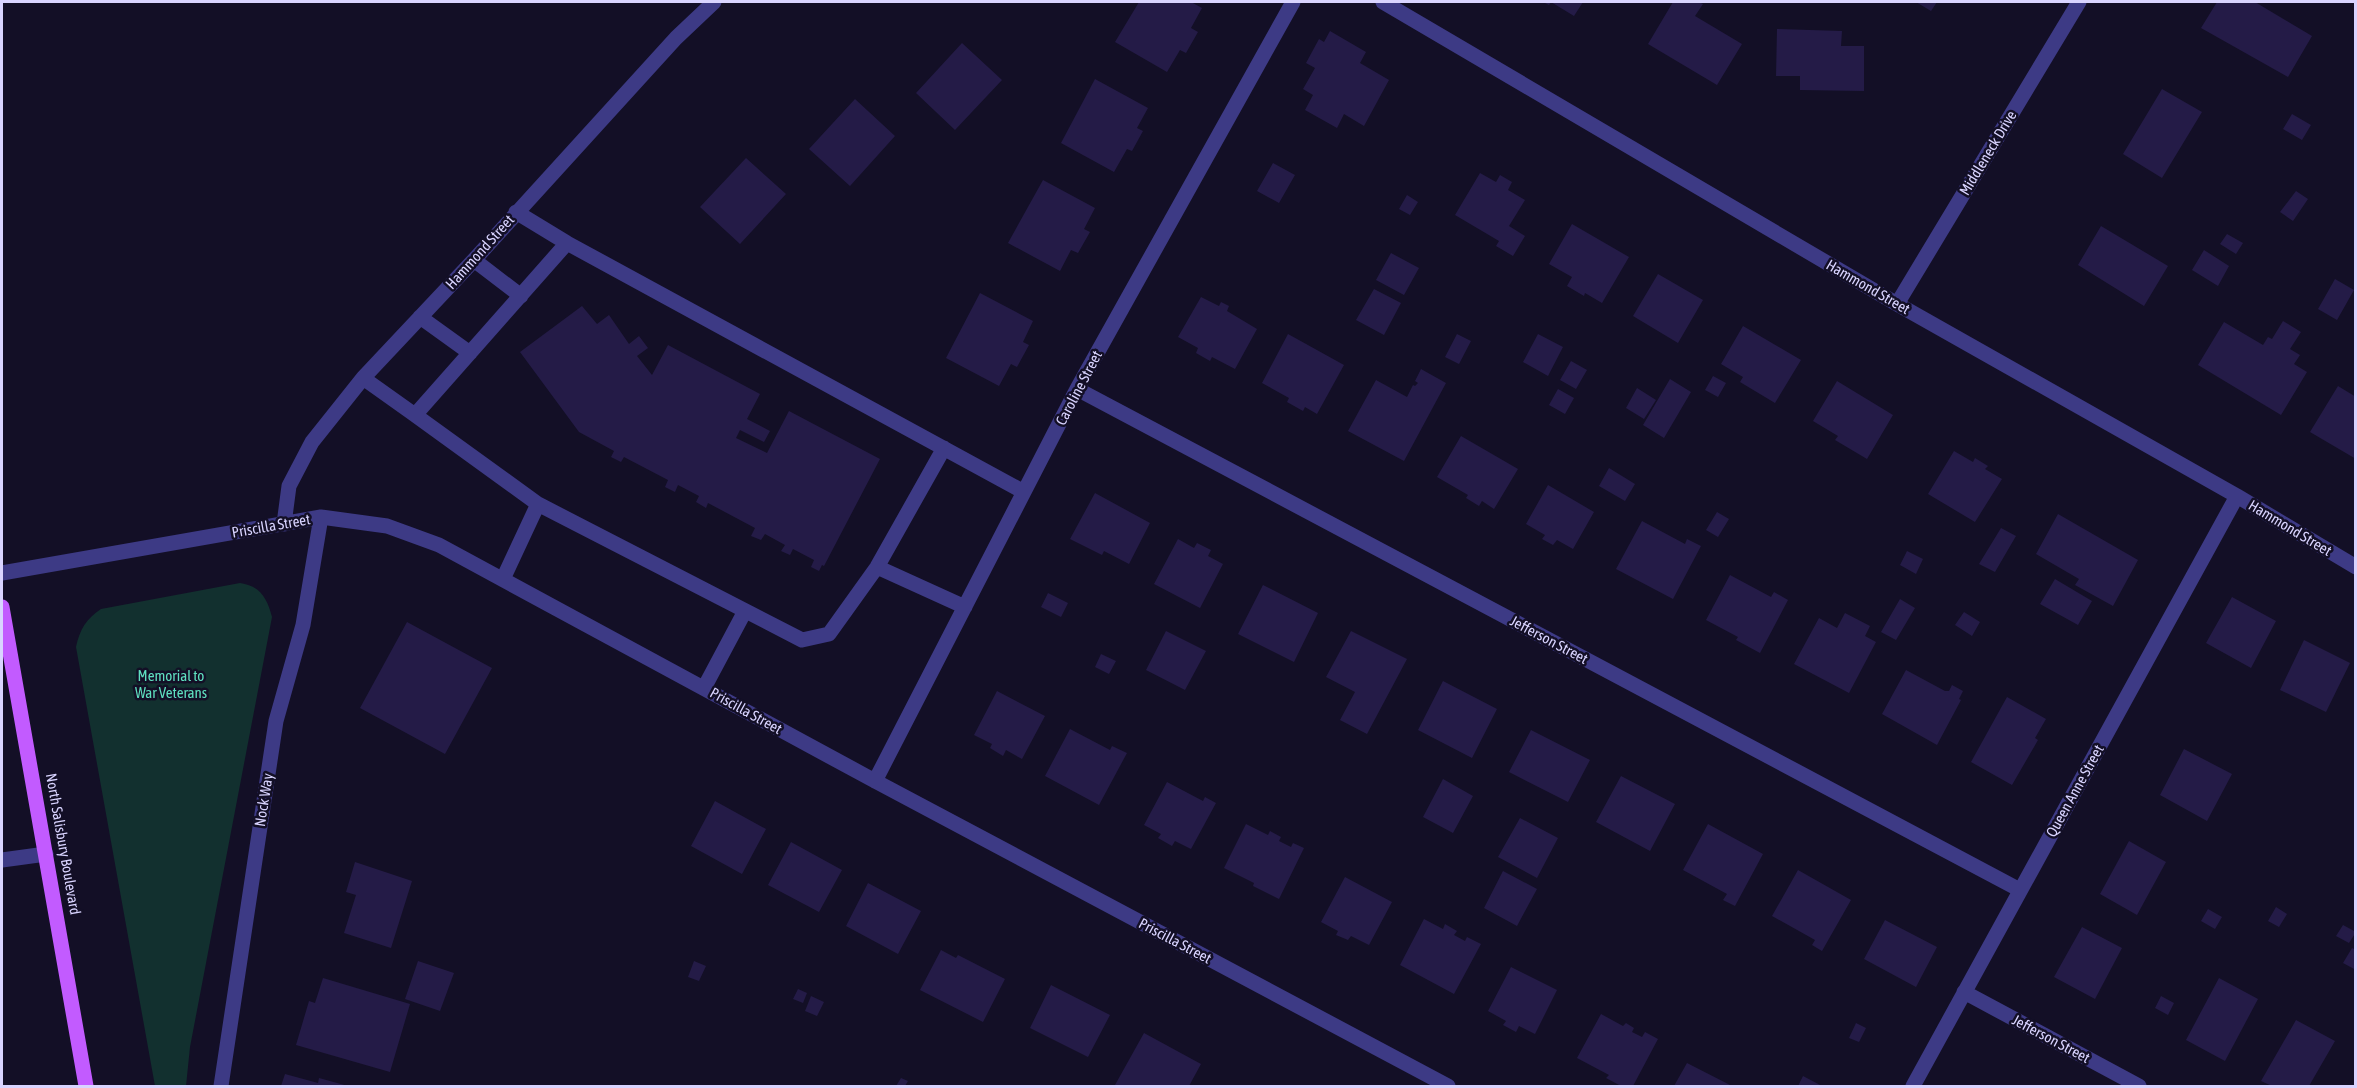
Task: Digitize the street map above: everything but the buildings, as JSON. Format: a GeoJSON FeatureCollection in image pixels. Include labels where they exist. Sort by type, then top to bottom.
{"type":"FeatureCollection","features":[{"type":"Feature","properties":{"kind":"main road","name":"North Salisbury Boulevard"},"geometry":{"type":"LineString","coordinates":[[2,607],[86,1086]]}},
{"type":"Feature","properties":{"kind":"street","name":"Hammond Street"},"geometry":{"type":"LineString","coordinates":[[284,524],[289,486],[312,442],[363,378],[676,38],[714,2]]}},
{"type":"Feature","properties":{"kind":"street","name":"Caroline Street"},"geometry":{"type":"LineString","coordinates":[[875,781],[1077,389],[1293,2]]}},
{"type":"Feature","properties":{"kind":"street","name":"Hammond Street"},"geometry":{"type":"LineString","coordinates":[[1383,2],[1897,304],[2237,496],[2355,567]]}},
{"type":"Feature","properties":{"kind":"street","name":"Middleneck Drive"},"geometry":{"type":"LineString","coordinates":[[1897,304],[2079,2]]}},
{"type":"Feature","properties":{"kind":"street"},"geometry":{"type":"LineString","coordinates":[[516,212],[567,243],[1024,492]]}},
{"type":"Feature","properties":{"kind":"street"},"geometry":{"type":"LineString","coordinates":[[415,415],[567,243]]}},
{"type":"Feature","properties":{"kind":"street"},"geometry":{"type":"LineString","coordinates":[[474,260],[521,296]]}},
{"type":"Feature","properties":{"kind":"street"},"geometry":{"type":"LineString","coordinates":[[420,316],[470,353]]}},
{"type":"Feature","properties":{"kind":"street"},"geometry":{"type":"LineString","coordinates":[[363,378],[538,504],[802,640],[829,634],[877,567],[944,448]]}},
{"type":"Feature","properties":{"kind":"street","name":"Jefferson Street"},"geometry":{"type":"LineString","coordinates":[[1077,389],[2020,890]]}},
{"type":"Feature","properties":{"kind":"street","name":"Queen Anne Street"},"geometry":{"type":"LineString","coordinates":[[1913,1086],[2237,496]]}},
{"type":"Feature","properties":{"kind":"street"},"geometry":{"type":"LineString","coordinates":[[503,579],[538,504]]}},
{"type":"Feature","properties":{"kind":"street","name":"Priscilla Street"},"geometry":{"type":"LineString","coordinates":[[2,573],[321,517],[387,526],[439,544],[875,781],[1448,1086]]}},
{"type":"Feature","properties":{"kind":"street","name":"Nock Way"},"geometry":{"type":"LineString","coordinates":[[220,1086],[276,721],[303,625],[321,517]]}},
{"type":"Feature","properties":{"kind":"street"},"geometry":{"type":"LineString","coordinates":[[877,567],[964,607]]}},
{"type":"Feature","properties":{"kind":"street"},"geometry":{"type":"LineString","coordinates":[[704,688],[745,612]]}},
{"type":"Feature","properties":{"kind":"street"},"geometry":{"type":"LineString","coordinates":[[2,860],[46,854]]}},
{"type":"Feature","properties":{"kind":"street","name":"Jefferson Street"},"geometry":{"type":"LineString","coordinates":[[1964,992],[2139,1086]]}},
{"type":"Feature","properties":{"kind":"green space","name":"Memorial to War Veterans"},"geometry":{"type":"Polygon","coordinates":[[[240,583],[253,587],[262,594],[272,617],[190,1047],[186,1086],[155,1086],[76,647],[84,625],[101,609],[240,583]]]}}]}
